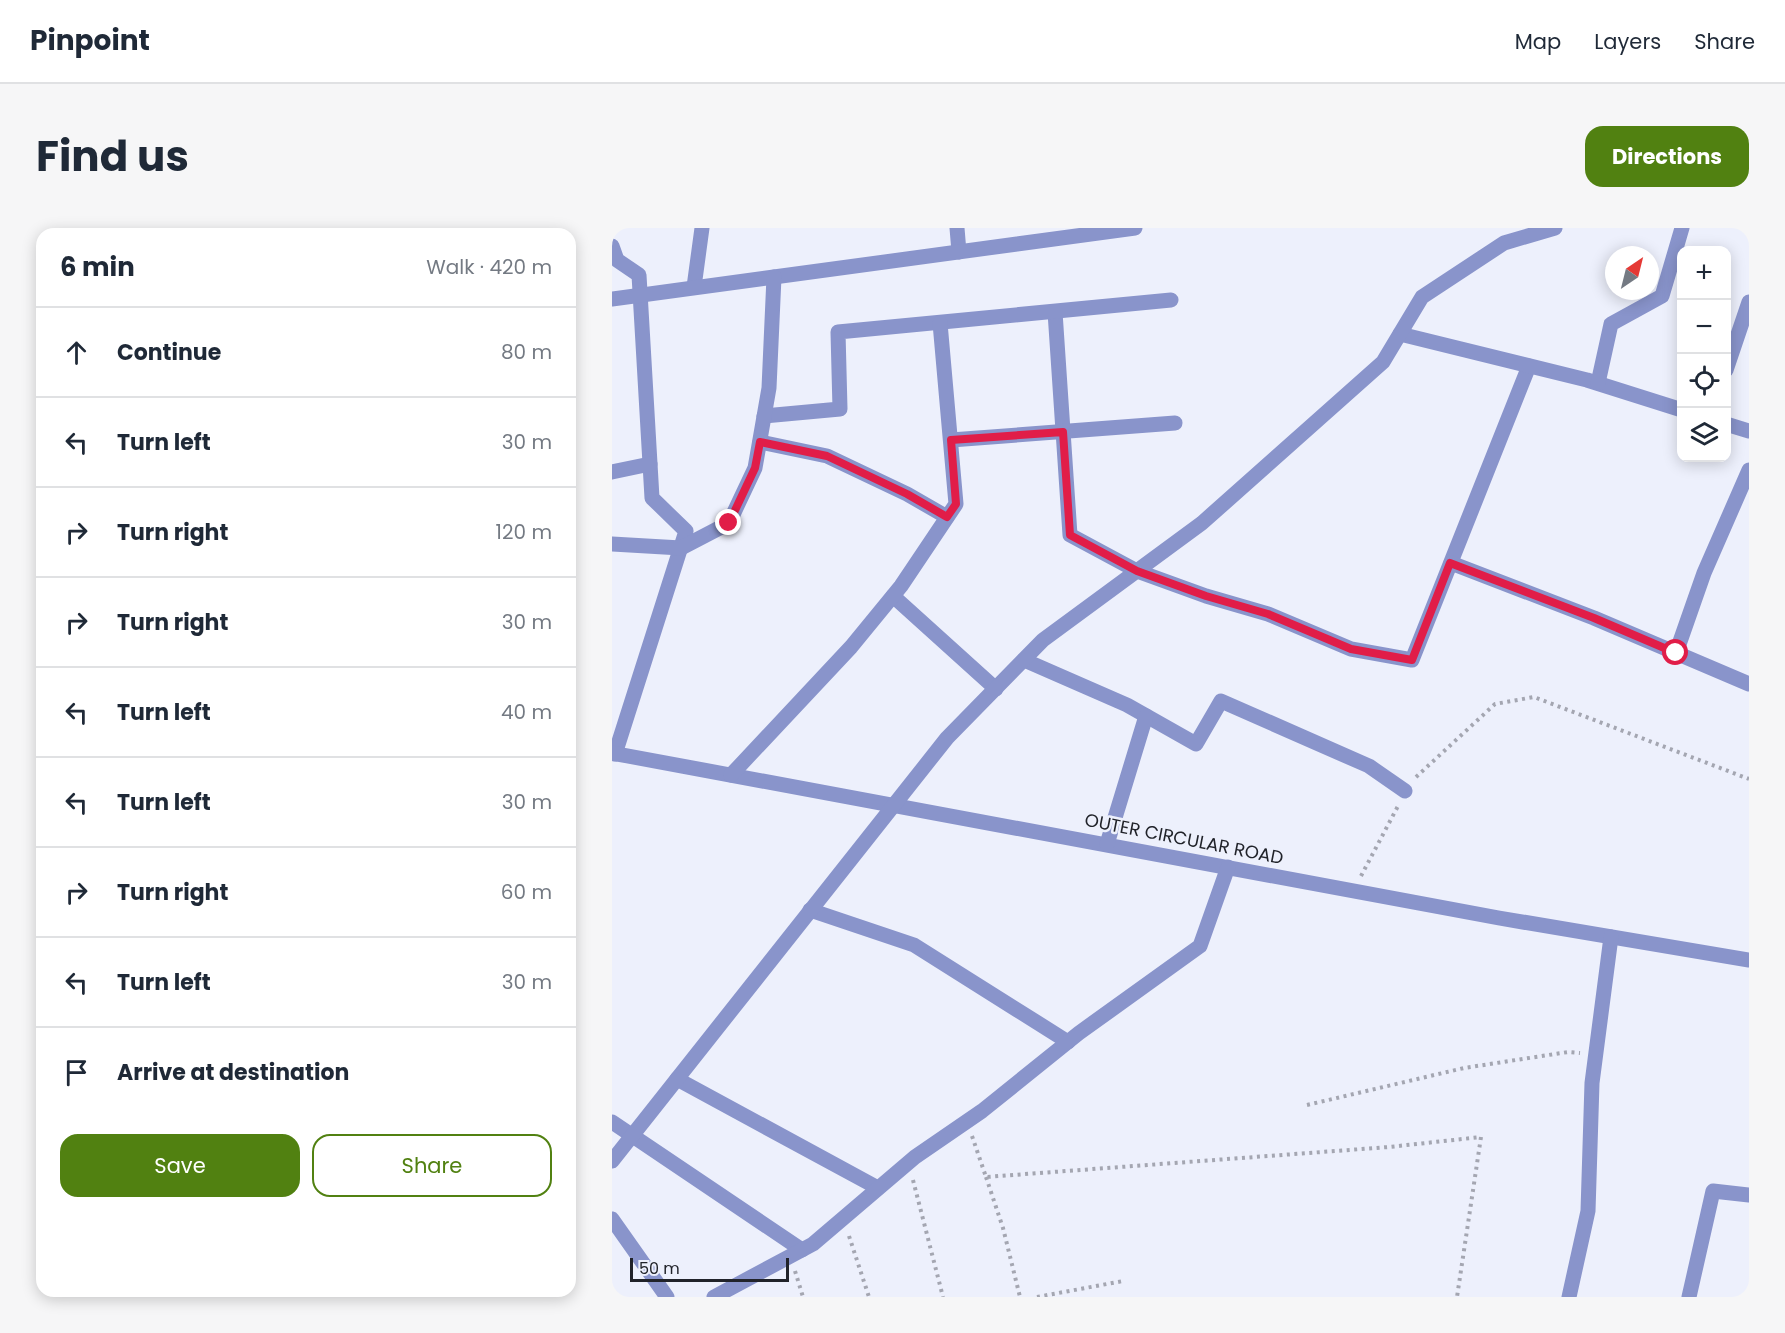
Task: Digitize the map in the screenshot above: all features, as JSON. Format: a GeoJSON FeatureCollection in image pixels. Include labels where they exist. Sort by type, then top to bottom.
{"type":"FeatureCollection","features":[{"type":"Feature","properties":{"kind":"street"},"geometry":{"type":"LineString","coordinates":[[694,287],[702,228]]}},
{"type":"Feature","properties":{"kind":"street"},"geometry":{"type":"LineString","coordinates":[[957,228],[959,252]]}},
{"type":"Feature","properties":{"kind":"street"},"geometry":{"type":"LineString","coordinates":[[612,299],[959,252],[1060,234],[1135,228]]}},
{"type":"Feature","properties":{"kind":"street"},"geometry":{"type":"LineString","coordinates":[[612,1161],[947,738],[1043,640],[1202,523],[1383,362],[1422,297],[1504,243],[1555,228]]}},
{"type":"Feature","properties":{"kind":"street"},"geometry":{"type":"LineString","coordinates":[[1598,383],[1611,324],[1662,296],[1682,228]]}},
{"type":"Feature","properties":{"kind":"street"},"geometry":{"type":"LineString","coordinates":[[612,246],[617,260],[639,275],[652,498],[686,531],[614,754]]}},
{"type":"Feature","properties":{"kind":"street"},"geometry":{"type":"LineString","coordinates":[[612,544],[681,548],[729,523],[755,468],[760,442],[769,388],[774,277]]}},
{"type":"Feature","properties":{"kind":"street"},"geometry":{"type":"LineString","coordinates":[[764,416],[840,409],[838,333],[1171,300]]}},
{"type":"Feature","properties":{"kind":"street"},"geometry":{"type":"LineString","coordinates":[[1731,355],[1749,302]]}},
{"type":"Feature","properties":{"kind":"street"},"geometry":{"type":"LineString","coordinates":[[1055,312],[1070,535],[1137,571],[1206,596],[1268,614],[1351,649],[1412,660],[1529,366]]}},
{"type":"Feature","properties":{"kind":"street"},"geometry":{"type":"LineString","coordinates":[[731,775],[851,648],[893,596],[956,504],[940,323]]}},
{"type":"Feature","properties":{"kind":"street"},"geometry":{"type":"LineString","coordinates":[[1400,334],[1598,383],[1677,408]]}},
{"type":"Feature","properties":{"kind":"street"},"geometry":{"type":"LineString","coordinates":[[951,440],[1175,423]]}},
{"type":"Feature","properties":{"kind":"street"},"geometry":{"type":"LineString","coordinates":[[1731,426],[1749,431]]}},
{"type":"Feature","properties":{"kind":"street"},"geometry":{"type":"LineString","coordinates":[[760,442],[827,456],[907,494],[947,517]]}},
{"type":"Feature","properties":{"kind":"street"},"geometry":{"type":"LineString","coordinates":[[612,472],[650,464]]}},
{"type":"Feature","properties":{"kind":"street"},"geometry":{"type":"LineString","coordinates":[[1676,653],[1704,573],[1749,470]]}},
{"type":"Feature","properties":{"kind":"street"},"geometry":{"type":"LineString","coordinates":[[1450,563],[1594,618],[1749,684]]}},
{"type":"Feature","properties":{"kind":"street"},"geometry":{"type":"LineString","coordinates":[[893,596],[996,688]]}},
{"type":"Feature","properties":{"kind":"street"},"geometry":{"type":"LineString","coordinates":[[1024,660],[1146,716],[1196,744],[1221,701],[1369,766],[1406,791]]}},
{"type":"Feature","properties":{"kind":"street"},"geometry":{"type":"LineString","coordinates":[[1107,844],[1146,716]]}},
{"type":"Feature","properties":{"kind":"street","name":"OUTER CIRCULAR ROAD"},"geometry":{"type":"LineString","coordinates":[[614,754],[1611,937],[1749,960]]}},
{"type":"Feature","properties":{"kind":"street"},"geometry":{"type":"LineString","coordinates":[[714,1297],[796,1253],[843,1218],[909,1162],[968,1121],[1068,1042],[1200,946],[1228,867]]}},
{"type":"Feature","properties":{"kind":"street"},"geometry":{"type":"LineString","coordinates":[[810,910],[914,945],[1068,1042]]}},
{"type":"Feature","properties":{"kind":"street"},"geometry":{"type":"LineString","coordinates":[[1569,1297],[1588,1211],[1596,1054],[1611,937]]}},
{"type":"Feature","properties":{"kind":"street"},"geometry":{"type":"LineString","coordinates":[[677,1079],[878,1188]]}},
{"type":"Feature","properties":{"kind":"street"},"geometry":{"type":"LineString","coordinates":[[612,1122],[796,1253]]}},
{"type":"Feature","properties":{"kind":"street"},"geometry":{"type":"LineString","coordinates":[[1689,1297],[1713,1191],[1749,1195]]}},
{"type":"Feature","properties":{"kind":"street"},"geometry":{"type":"LineString","coordinates":[[612,1219],[667,1297]]}},
{"type":"Feature","properties":{"kind":"path"},"geometry":{"type":"LineString","coordinates":[[1353,890],[1411,782],[1495,704],[1534,697],[1749,779]]}},
{"type":"Feature","properties":{"kind":"path"},"geometry":{"type":"LineString","coordinates":[[1307,1105],[1464,1068],[1568,1052],[1596,1054]]}},
{"type":"Feature","properties":{"kind":"path"},"geometry":{"type":"LineString","coordinates":[[968,1121],[1003,1228],[1020,1297]]}},
{"type":"Feature","properties":{"kind":"path"},"geometry":{"type":"LineString","coordinates":[[986,1178],[1389,1147],[1481,1137],[1457,1297]]}},
{"type":"Feature","properties":{"kind":"path"},"geometry":{"type":"LineString","coordinates":[[909,1162],[943,1297]]}},
{"type":"Feature","properties":{"kind":"path"},"geometry":{"type":"LineString","coordinates":[[843,1218],[869,1297]]}},
{"type":"Feature","properties":{"kind":"path"},"geometry":{"type":"LineString","coordinates":[[796,1253],[803,1297]]}},
{"type":"Feature","properties":{"kind":"path"},"geometry":{"type":"LineString","coordinates":[[1037,1297],[1122,1281]]}},
{"type":"Feature","properties":{"kind":"route"},"geometry":{"type":"LineString","coordinates":[[729,523],[755,468],[760,442],[827,456],[907,494],[947,517],[956,504],[951,440],[1063,432],[1070,535],[1137,571],[1206,596],[1268,614],[1351,649],[1412,660],[1450,563],[1594,618],[1676,653]]}}]}
